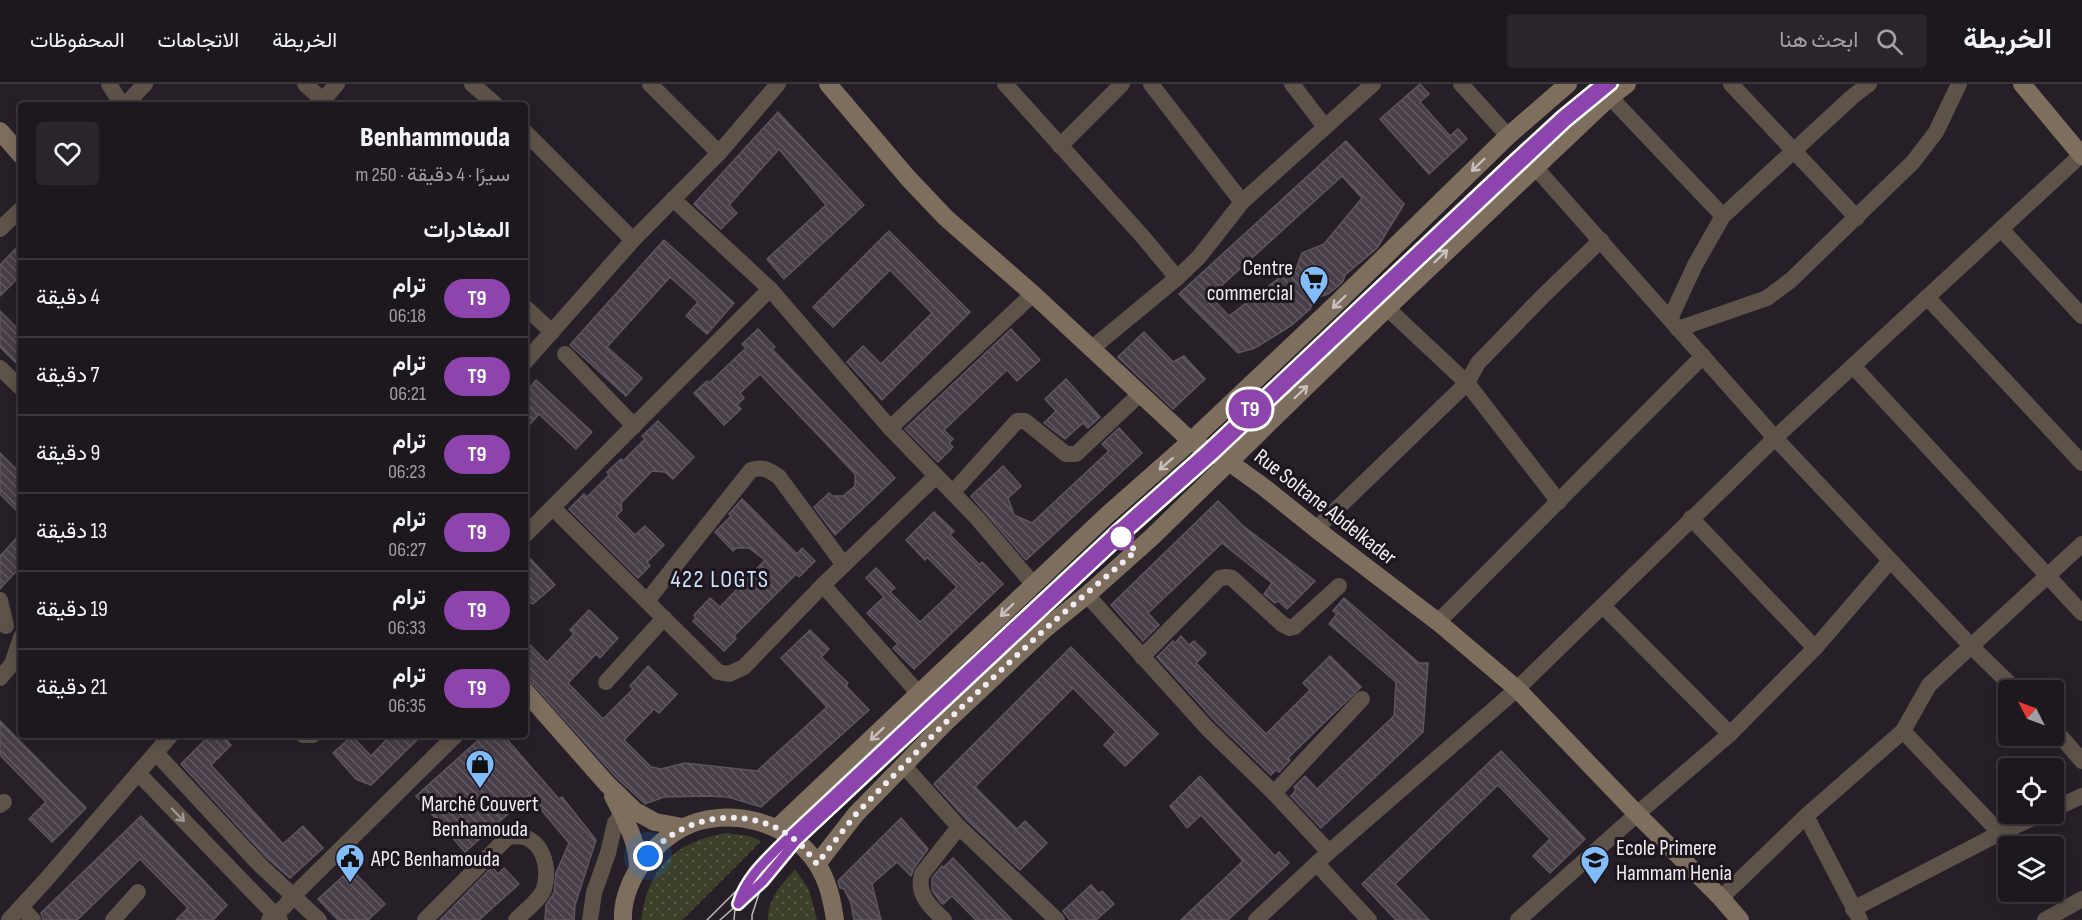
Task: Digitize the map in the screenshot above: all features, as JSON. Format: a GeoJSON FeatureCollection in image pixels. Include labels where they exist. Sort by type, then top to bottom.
{"type":"FeatureCollection","features":[{"type":"Feature","properties":{"kind":"main road","name":"Rue Soltane Abdelkader"},"geometry":{"type":"LineString","coordinates":[[828,84],[908,178],[946,218],[1033,294],[1191,441],[1229,462],[1438,622],[1517,689],[1636,814],[1722,898],[1740,920]]}},
{"type":"Feature","properties":{"kind":"main road"},"geometry":{"type":"LineString","coordinates":[[777,828],[920,695],[1106,516],[1191,441],[1339,301],[1508,136],[1568,84]]}},
{"type":"Feature","properties":{"kind":"main road"},"geometry":{"type":"LineString","coordinates":[[817,864],[844,827],[945,723],[1045,629],[1087,595],[1150,538],[1535,166],[1627,84]]}},
{"type":"Feature","properties":{"kind":"main road"},"geometry":{"type":"LineString","coordinates":[[2022,84],[2081,155]]}},
{"type":"Feature","properties":{"kind":"main road"},"geometry":{"type":"LineString","coordinates":[[0,131],[18,152]]}},
{"type":"Feature","properties":{"kind":"main road"},"geometry":{"type":"LineString","coordinates":[[528,694],[607,784],[635,811],[655,822],[683,827]]}},
{"type":"Feature","properties":{"kind":"main road"},"geometry":{"type":"LineString","coordinates":[[607,784],[633,837],[638,854],[638,868]]}},
{"type":"Feature","properties":{"kind":"main road"},"geometry":{"type":"LineString","coordinates":[[623,920],[628,890],[638,868],[658,844],[683,827],[714,818],[747,818],[777,828],[796,841],[817,864],[830,891],[835,920]]}},
{"type":"Feature","properties":{"kind":"street"},"geometry":{"type":"LineString","coordinates":[[109,84],[121,102]]}},
{"type":"Feature","properties":{"kind":"street"},"geometry":{"type":"LineString","coordinates":[[126,102],[145,84]]}},
{"type":"Feature","properties":{"kind":"street"},"geometry":{"type":"LineString","coordinates":[[305,84],[322,102]]}},
{"type":"Feature","properties":{"kind":"street"},"geometry":{"type":"LineString","coordinates":[[325,102],[337,84]]}},
{"type":"Feature","properties":{"kind":"street"},"geometry":{"type":"LineString","coordinates":[[472,84],[493,102]]}},
{"type":"Feature","properties":{"kind":"street"},"geometry":{"type":"LineString","coordinates":[[650,84],[719,153]]}},
{"type":"Feature","properties":{"kind":"street"},"geometry":{"type":"LineString","coordinates":[[528,359],[633,240],[719,153],[778,84]]}},
{"type":"Feature","properties":{"kind":"street"},"geometry":{"type":"LineString","coordinates":[[1005,84],[1177,278]]}},
{"type":"Feature","properties":{"kind":"street"},"geometry":{"type":"LineString","coordinates":[[1060,146],[1122,84]]}},
{"type":"Feature","properties":{"kind":"street"},"geometry":{"type":"LineString","coordinates":[[1152,84],[1242,202]]}},
{"type":"Feature","properties":{"kind":"street"},"geometry":{"type":"LineString","coordinates":[[1292,84],[1325,127]]}},
{"type":"Feature","properties":{"kind":"street"},"geometry":{"type":"LineString","coordinates":[[1091,349],[1177,278],[1242,202],[1373,84]]}},
{"type":"Feature","properties":{"kind":"street"},"geometry":{"type":"LineString","coordinates":[[1461,84],[1508,136]]}},
{"type":"Feature","properties":{"kind":"street"},"geometry":{"type":"LineString","coordinates":[[1731,84],[1857,218]]}},
{"type":"Feature","properties":{"kind":"street"},"geometry":{"type":"LineString","coordinates":[[1674,324],[1695,265],[1723,216],[1869,84]]}},
{"type":"Feature","properties":{"kind":"street"},"geometry":{"type":"LineString","coordinates":[[1674,324],[1767,298],[1791,280],[1857,218],[1926,147],[1959,84]]}},
{"type":"Feature","properties":{"kind":"street"},"geometry":{"type":"LineString","coordinates":[[1610,97],[1723,216]]}},
{"type":"Feature","properties":{"kind":"street"},"geometry":{"type":"LineString","coordinates":[[528,135],[633,240]]}},
{"type":"Feature","properties":{"kind":"street"},"geometry":{"type":"LineString","coordinates":[[1256,920],[1323,858],[1517,689],[1775,438],[2081,155]]}},
{"type":"Feature","properties":{"kind":"street"},"geometry":{"type":"LineString","coordinates":[[1535,166],[1775,438],[2006,680]]}},
{"type":"Feature","properties":{"kind":"street"},"geometry":{"type":"LineString","coordinates":[[674,199],[770,289],[890,428],[953,492],[1034,585]]}},
{"type":"Feature","properties":{"kind":"street"},"geometry":{"type":"LineString","coordinates":[[0,229],[18,212]]}},
{"type":"Feature","properties":{"kind":"street"},"geometry":{"type":"LineString","coordinates":[[2001,229],[2082,316]]}},
{"type":"Feature","properties":{"kind":"street"},"geometry":{"type":"LineString","coordinates":[[1316,529],[1467,383],[1478,363],[1601,240]]}},
{"type":"Feature","properties":{"kind":"street"},"geometry":{"type":"LineString","coordinates":[[528,532],[770,289]]}},
{"type":"Feature","properties":{"kind":"street"},"geometry":{"type":"LineString","coordinates":[[890,428],[1033,294]]}},
{"type":"Feature","properties":{"kind":"street"},"geometry":{"type":"LineString","coordinates":[[1927,297],[2082,463]]}},
{"type":"Feature","properties":{"kind":"street"},"geometry":{"type":"LineString","coordinates":[[1387,308],[1467,383],[1559,502]]}},
{"type":"Feature","properties":{"kind":"street"},"geometry":{"type":"LineString","coordinates":[[528,309],[552,333]]}},
{"type":"Feature","properties":{"kind":"street"},"geometry":{"type":"LineString","coordinates":[[565,354],[634,426]]}},
{"type":"Feature","properties":{"kind":"street"},"geometry":{"type":"LineString","coordinates":[[1438,622],[1703,356]]}},
{"type":"Feature","properties":{"kind":"street"},"geometry":{"type":"LineString","coordinates":[[1853,366],[2082,613]]}},
{"type":"Feature","properties":{"kind":"street"},"geometry":{"type":"LineString","coordinates":[[0,368],[18,385]]}},
{"type":"Feature","properties":{"kind":"street"},"geometry":{"type":"LineString","coordinates":[[953,492],[1017,421],[1025,421],[1066,454],[1076,454],[1140,394]]}},
{"type":"Feature","properties":{"kind":"street"},"geometry":{"type":"LineString","coordinates":[[647,601],[751,470],[759,467],[769,469],[779,477],[844,565]]}},
{"type":"Feature","properties":{"kind":"street"},"geometry":{"type":"LineString","coordinates":[[553,508],[718,672],[729,674],[744,667],[823,585],[936,476]]}},
{"type":"Feature","properties":{"kind":"street"},"geometry":{"type":"LineString","coordinates":[[1691,518],[1815,648]]}},
{"type":"Feature","properties":{"kind":"street"},"geometry":{"type":"LineString","coordinates":[[1722,898],[1806,816],[1903,730],[1929,685],[2082,544]]}},
{"type":"Feature","properties":{"kind":"street"},"geometry":{"type":"LineString","coordinates":[[1518,920],[1636,814],[1730,734],[1815,648],[1890,561]]}},
{"type":"Feature","properties":{"kind":"street"},"geometry":{"type":"LineString","coordinates":[[1142,657],[1220,578],[1232,578],[1282,624],[1290,628],[1294,627],[1339,586]]}},
{"type":"Feature","properties":{"kind":"street"},"geometry":{"type":"LineString","coordinates":[[823,585],[920,695]]}},
{"type":"Feature","properties":{"kind":"street"},"geometry":{"type":"LineString","coordinates":[[1087,595],[1207,728],[1274,793],[1369,920]]}},
{"type":"Feature","properties":{"kind":"street"},"geometry":{"type":"LineString","coordinates":[[0,600],[3,626],[18,635]]}},
{"type":"Feature","properties":{"kind":"street"},"geometry":{"type":"LineString","coordinates":[[1602,606],[1730,734]]}},
{"type":"Feature","properties":{"kind":"street"},"geometry":{"type":"LineString","coordinates":[[606,682],[664,618]]}},
{"type":"Feature","properties":{"kind":"street"},"geometry":{"type":"LineString","coordinates":[[0,678],[12,664],[18,646]]}},
{"type":"Feature","properties":{"kind":"street"},"geometry":{"type":"LineString","coordinates":[[1274,793],[1362,699]]}},
{"type":"Feature","properties":{"kind":"street"},"geometry":{"type":"LineString","coordinates":[[1903,730],[2000,833]]}},
{"type":"Feature","properties":{"kind":"street"},"geometry":{"type":"LineString","coordinates":[[9,920],[168,738]]}},
{"type":"Feature","properties":{"kind":"street"},"geometry":{"type":"LineString","coordinates":[[138,773],[274,918],[293,896],[453,738]]}},
{"type":"Feature","properties":{"kind":"street"},"geometry":{"type":"LineString","coordinates":[[2064,740],[2082,761]]}},
{"type":"Feature","properties":{"kind":"street"},"geometry":{"type":"LineString","coordinates":[[156,753],[259,864],[319,920]]}},
{"type":"Feature","properties":{"kind":"street"},"geometry":{"type":"LineString","coordinates":[[904,766],[959,827],[1057,920]]}},
{"type":"Feature","properties":{"kind":"street"},"geometry":{"type":"LineString","coordinates":[[2064,804],[2082,796]]}},
{"type":"Feature","properties":{"kind":"street"},"geometry":{"type":"LineString","coordinates":[[590,920],[594,894],[615,823],[622,814]]}},
{"type":"Feature","properties":{"kind":"street"},"geometry":{"type":"LineString","coordinates":[[1806,816],[1856,914],[2020,824]]}},
{"type":"Feature","properties":{"kind":"street"},"geometry":{"type":"LineString","coordinates":[[944,920],[927,904],[921,892],[920,882],[922,874],[959,827]]}},
{"type":"Feature","properties":{"kind":"street"},"geometry":{"type":"LineString","coordinates":[[425,920],[507,838],[518,835],[532,840],[544,856],[547,872],[543,891],[516,920]]}},
{"type":"Feature","properties":{"kind":"street"},"geometry":{"type":"LineString","coordinates":[[113,920],[138,892]]}},
{"type":"Feature","properties":{"kind":"street"},"geometry":{"type":"LineString","coordinates":[[2045,920],[2082,899]]}},
{"type":"Feature","properties":{"kind":"street"},"geometry":{"type":"LineString","coordinates":[[21,907],[33,920]]}},
{"type":"Feature","properties":{"kind":"green space"},"geometry":{"type":"Polygon","coordinates":[[[726,833],[749,836],[761,841],[682,920],[641,920],[650,885],[667,860],[692,843],[726,833]]]}},
{"type":"Feature","properties":{"kind":"green space"},"geometry":{"type":"Polygon","coordinates":[[[795,869],[809,890],[817,920],[768,920],[773,898],[795,869]]]}},
{"type":"Feature","properties":{"kind":"building"},"geometry":{"type":"Polygon","coordinates":[[[1420,84],[1429,94],[1420,102],[1450,136],[1458,129],[1467,139],[1429,174],[1380,119],[1420,84]]]}},
{"type":"Feature","properties":{"kind":"building"},"geometry":{"type":"Polygon","coordinates":[[[778,112],[864,205],[784,279],[767,259],[826,205],[779,149],[729,205],[737,213],[721,229],[694,204],[778,112]]]}},
{"type":"Feature","properties":{"kind":"building"},"geometry":{"type":"Polygon","coordinates":[[[1346,141],[1404,204],[1377,248],[1345,275],[1337,287],[1328,294],[1315,298],[1310,309],[1292,325],[1255,348],[1238,353],[1179,294],[1346,141]],[[1342,176],[1210,296],[1229,316],[1282,276],[1296,269],[1302,253],[1324,244],[1362,198],[1342,176]]]}},
{"type":"Feature","properties":{"kind":"building"},"geometry":{"type":"Polygon","coordinates":[[[889,231],[970,312],[882,400],[847,362],[863,346],[881,364],[932,313],[890,270],[833,327],[813,307],[889,231]]]}},
{"type":"Feature","properties":{"kind":"building"},"geometry":{"type":"Polygon","coordinates":[[[664,240],[734,303],[707,334],[686,316],[698,302],[670,277],[607,347],[642,378],[626,396],[570,345],[664,240]]]}},
{"type":"Feature","properties":{"kind":"building"},"geometry":{"type":"Polygon","coordinates":[[[18,246],[18,278],[0,296],[0,265],[18,246]]]}},
{"type":"Feature","properties":{"kind":"building"},"geometry":{"type":"Polygon","coordinates":[[[0,311],[18,329],[18,365],[0,347],[0,311]]]}},
{"type":"Feature","properties":{"kind":"building"},"geometry":{"type":"Polygon","coordinates":[[[758,329],[775,347],[772,349],[895,478],[835,535],[814,507],[829,493],[832,496],[843,496],[855,486],[855,474],[760,374],[740,393],[744,398],[737,405],[741,409],[724,425],[694,393],[707,381],[709,383],[746,348],[742,344],[758,329]]]}},
{"type":"Feature","properties":{"kind":"building"},"geometry":{"type":"Polygon","coordinates":[[[1011,329],[1040,360],[1017,381],[1007,370],[944,430],[953,439],[949,443],[953,447],[938,462],[905,429],[1011,329]]]}},
{"type":"Feature","properties":{"kind":"building"},"geometry":{"type":"Polygon","coordinates":[[[1144,332],[1173,362],[1184,356],[1205,379],[1173,409],[1118,357],[1144,332]]]}},
{"type":"Feature","properties":{"kind":"building"},"geometry":{"type":"Polygon","coordinates":[[[1066,379],[1100,417],[1088,428],[1083,423],[1065,439],[1044,423],[1056,411],[1045,399],[1066,379]]]}},
{"type":"Feature","properties":{"kind":"building"},"geometry":{"type":"Polygon","coordinates":[[[536,380],[592,432],[576,449],[539,414],[528,427],[528,389],[536,380]]]}},
{"type":"Feature","properties":{"kind":"building"},"geometry":{"type":"Polygon","coordinates":[[[658,421],[694,457],[673,479],[665,472],[652,471],[621,503],[622,510],[616,516],[635,535],[645,526],[664,545],[647,562],[650,566],[638,578],[569,509],[584,494],[587,497],[609,475],[607,472],[621,459],[623,461],[645,439],[642,436],[658,421]]]}},
{"type":"Feature","properties":{"kind":"building"},"geometry":{"type":"Polygon","coordinates":[[[1119,428],[1142,453],[1026,560],[971,496],[1003,466],[1021,486],[1008,498],[1014,515],[1032,523],[1109,451],[1102,444],[1119,428]]]}},
{"type":"Feature","properties":{"kind":"building"},"geometry":{"type":"Polygon","coordinates":[[[0,453],[18,471],[18,512],[0,494],[0,453]]]}},
{"type":"Feature","properties":{"kind":"building"},"geometry":{"type":"Polygon","coordinates":[[[742,499],[797,554],[802,548],[815,561],[799,577],[796,574],[734,636],[736,639],[724,651],[693,621],[696,618],[694,615],[710,598],[720,607],[765,560],[749,548],[736,548],[733,551],[715,532],[731,516],[729,514],[742,499]]]}},
{"type":"Feature","properties":{"kind":"building"},"geometry":{"type":"Polygon","coordinates":[[[1218,501],[1242,525],[1315,581],[1287,609],[1264,594],[1272,583],[1222,543],[1148,613],[1159,625],[1143,641],[1111,605],[1218,501]]]}},
{"type":"Feature","properties":{"kind":"building"},"geometry":{"type":"Polygon","coordinates":[[[934,512],[954,531],[950,535],[980,565],[982,562],[1003,584],[914,669],[893,648],[898,644],[867,613],[884,597],[866,578],[876,568],[895,588],[890,592],[920,622],[957,587],[927,557],[925,560],[906,540],[934,512]]]}},
{"type":"Feature","properties":{"kind":"building"},"geometry":{"type":"Polygon","coordinates":[[[18,536],[18,569],[0,589],[0,556],[18,536]]]}},
{"type":"Feature","properties":{"kind":"building"},"geometry":{"type":"Polygon","coordinates":[[[528,556],[555,585],[533,604],[528,602],[528,556]]]}},
{"type":"Feature","properties":{"kind":"building"},"geometry":{"type":"Polygon","coordinates":[[[1344,598],[1419,663],[1428,663],[1423,732],[1321,828],[1291,796],[1296,790],[1294,787],[1305,776],[1317,789],[1394,716],[1396,682],[1329,624],[1337,614],[1333,611],[1344,598]]]}},
{"type":"Feature","properties":{"kind":"building"},"geometry":{"type":"Polygon","coordinates":[[[589,610],[618,638],[600,658],[596,654],[568,683],[603,719],[633,689],[630,686],[648,666],[677,694],[659,713],[654,709],[624,740],[651,767],[661,769],[685,763],[757,771],[827,707],[781,658],[810,630],[829,649],[821,657],[848,683],[846,686],[869,710],[761,807],[728,797],[705,796],[664,797],[645,804],[615,776],[533,684],[528,682],[528,643],[547,662],[574,634],[570,630],[589,610]]]}},
{"type":"Feature","properties":{"kind":"building"},"geometry":{"type":"Polygon","coordinates":[[[1181,636],[1189,645],[1194,641],[1206,653],[1196,663],[1266,734],[1310,690],[1303,683],[1330,656],[1361,687],[1288,758],[1290,760],[1279,772],[1276,770],[1271,775],[1215,721],[1157,657],[1181,636]]]}},
{"type":"Feature","properties":{"kind":"building"},"geometry":{"type":"Polygon","coordinates":[[[1071,647],[1158,734],[1125,766],[1104,745],[1116,732],[1073,688],[975,787],[1017,829],[1025,821],[1047,843],[1020,870],[967,820],[934,784],[1071,647]]]}},
{"type":"Feature","properties":{"kind":"building"},"geometry":{"type":"Polygon","coordinates":[[[0,721],[86,808],[52,842],[29,819],[46,802],[0,755],[0,721]]]}},
{"type":"Feature","properties":{"kind":"building"},"geometry":{"type":"Polygon","coordinates":[[[207,738],[225,738],[231,745],[211,765],[283,844],[303,826],[323,848],[290,878],[266,857],[181,764],[207,738]]]}},
{"type":"Feature","properties":{"kind":"building"},"geometry":{"type":"Polygon","coordinates":[[[350,738],[354,738],[371,756],[388,738],[419,738],[371,785],[356,779],[333,753],[350,738]]]}},
{"type":"Feature","properties":{"kind":"building","name":"Marché Couvert Benhamouda"},"geometry":{"type":"Polygon","coordinates":[[[481,738],[506,738],[559,799],[562,797],[596,840],[575,905],[574,920],[545,920],[546,905],[554,893],[556,873],[569,843],[529,795],[465,852],[416,796],[481,738]]]}},
{"type":"Feature","properties":{"kind":"building"},"geometry":{"type":"Polygon","coordinates":[[[1501,751],[1585,839],[1550,873],[1533,856],[1550,839],[1498,785],[1395,884],[1429,920],[1396,920],[1362,884],[1501,751]]]}},
{"type":"Feature","properties":{"kind":"building"},"geometry":{"type":"Polygon","coordinates":[[[1200,776],[1275,856],[1279,852],[1289,863],[1228,920],[1181,920],[1243,861],[1201,815],[1187,828],[1170,806],[1200,776]]]}},
{"type":"Feature","properties":{"kind":"building"},"geometry":{"type":"Polygon","coordinates":[[[141,816],[227,905],[213,920],[176,920],[188,908],[140,859],[77,920],[43,920],[41,913],[141,816]]]}},
{"type":"Feature","properties":{"kind":"building"},"geometry":{"type":"Polygon","coordinates":[[[901,818],[928,849],[911,876],[897,862],[872,884],[881,920],[854,920],[851,903],[844,889],[840,888],[838,881],[901,818]]]}},
{"type":"Feature","properties":{"kind":"building"},"geometry":{"type":"Polygon","coordinates":[[[953,858],[1012,920],[976,920],[952,896],[943,904],[941,903],[932,890],[932,878],[953,858]]]}},
{"type":"Feature","properties":{"kind":"building"},"geometry":{"type":"Polygon","coordinates":[[[492,867],[498,874],[504,868],[519,884],[479,920],[440,920],[492,867]]]}},
{"type":"Feature","properties":{"kind":"building","name":"APC Benhamouda"},"geometry":{"type":"Polygon","coordinates":[[[351,869],[385,904],[368,920],[338,920],[318,899],[351,869]]]}},
{"type":"Feature","properties":{"kind":"building"},"geometry":{"type":"Polygon","coordinates":[[[1091,885],[1099,894],[1102,891],[1114,904],[1096,920],[1070,920],[1063,911],[1091,885]]]}},
{"type":"Feature","properties":{"kind":"tram line"},"geometry":{"type":"LineString","coordinates":[[734,920],[736,907],[746,884],[790,836],[1116,531],[1207,450],[1562,115],[1601,84]]}},
{"type":"Feature","properties":{"kind":"tram line","name":"T9"},"geometry":{"type":"LineString","coordinates":[[1601,84],[1512,162],[1207,450],[1116,531],[790,836],[753,874],[738,904],[763,881],[796,841],[1121,537],[1214,454],[1567,121],[1612,84]]}},
{"type":"Feature","properties":{"kind":"tram line"},"geometry":{"type":"LineString","coordinates":[[1596,97],[1612,84]]}},
{"type":"Feature","properties":{"kind":"tram line"},"geometry":{"type":"LineString","coordinates":[[752,920],[763,881],[792,845]]}},
{"type":"Feature","properties":{"kind":"tram line"},"geometry":{"type":"LineString","coordinates":[[707,920],[742,885]]}},
{"type":"Feature","properties":{"kind":"tram line"},"geometry":{"type":"LineString","coordinates":[[720,920],[738,904]]}},
{"type":"Feature","properties":{"kind":"place","name":"Centre commercial"},"geometry":{"type":"Point","coordinates":[1314,306]}},
{"type":"Feature","properties":{"kind":"place","name":"Marché Couvert Benhamouda"},"geometry":{"type":"Point","coordinates":[480,790]}},
{"type":"Feature","properties":{"kind":"place","name":"APC Benhamouda"},"geometry":{"type":"Point","coordinates":[350,884]}},
{"type":"Feature","properties":{"kind":"place","name":"Ecole Primere Hammam Henia"},"geometry":{"type":"Point","coordinates":[1595,886]}},
{"type":"Feature","properties":{"kind":"district","name":"422 LOGTS"},"geometry":{"type":"Point","coordinates":[720,579]}},
{"type":"Feature","properties":{"kind":"route"},"geometry":{"type":"LineString","coordinates":[[648,856],[658,844],[683,827],[714,818],[747,818],[777,828],[790,836],[817,864],[844,827],[945,723],[1045,629],[1136,551],[1121,537]]}}]}
